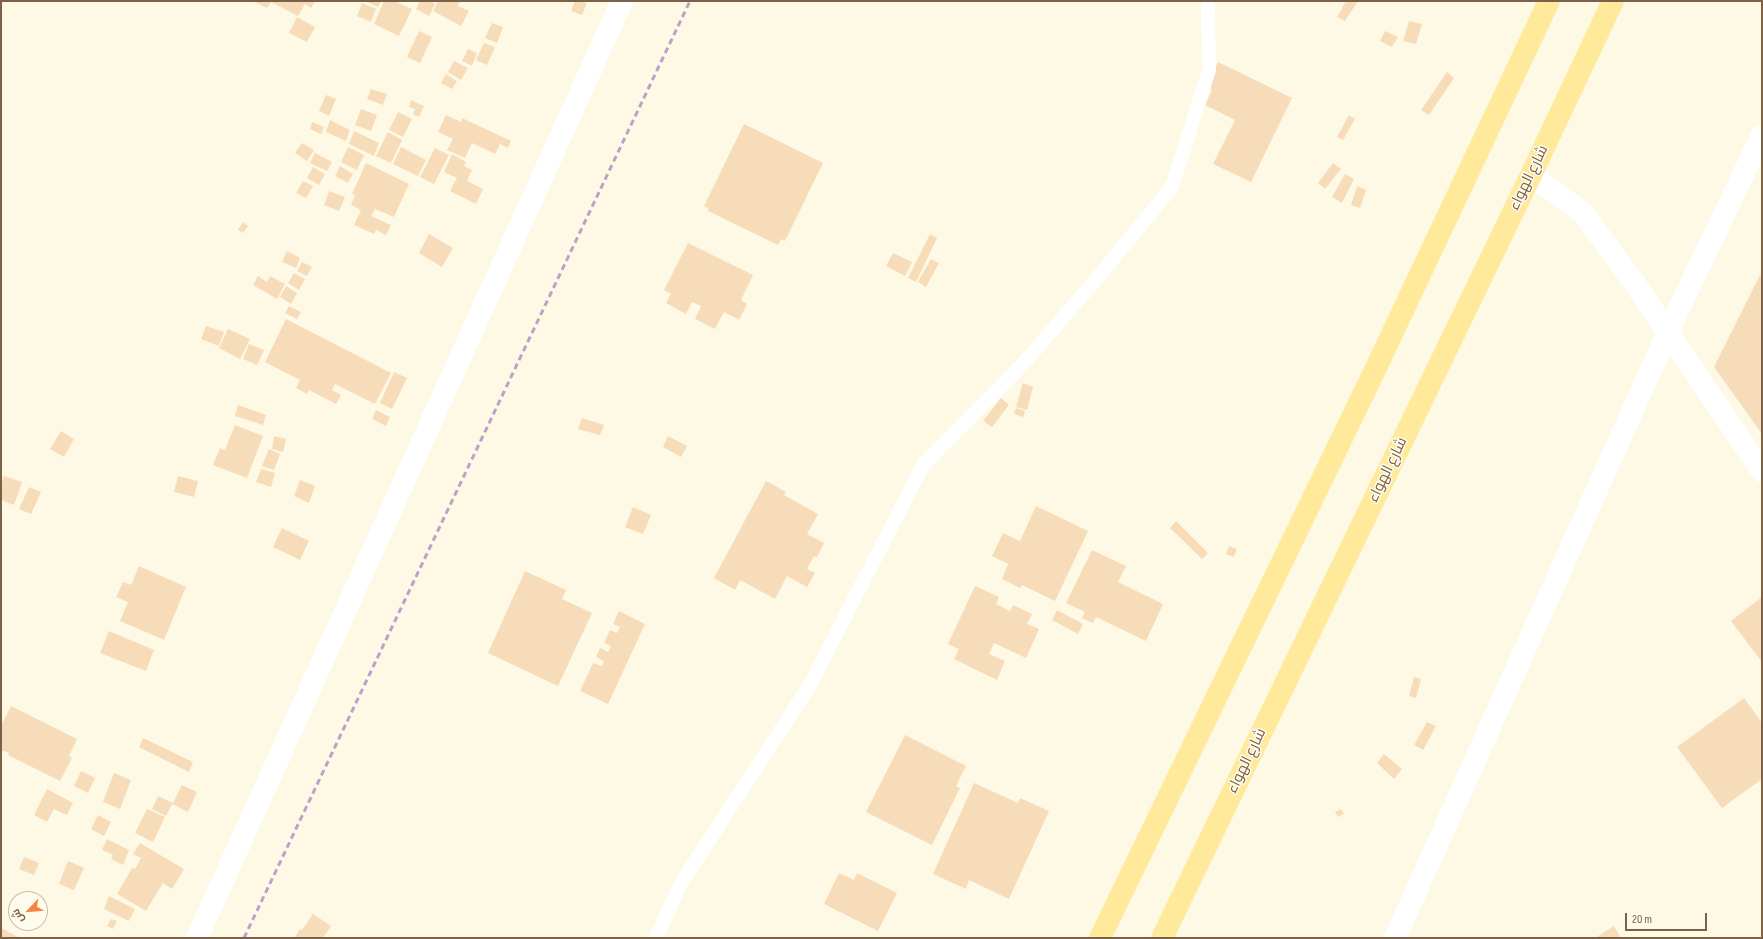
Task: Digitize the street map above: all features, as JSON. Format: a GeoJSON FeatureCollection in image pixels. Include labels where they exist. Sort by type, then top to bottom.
{"type":"FeatureCollection","features":[{"type":"Feature","properties":{"kind":"main road"},"geometry":{"type":"LineString","coordinates":[[1100,938],[1374,372],[1549,1]]}},
{"type":"Feature","properties":{"kind":"main road","name":"شارع الهواء"},"geometry":{"type":"LineString","coordinates":[[1162,938],[1531,175],[1613,1]]}},
{"type":"Feature","properties":{"kind":"street"},"geometry":{"type":"LineString","coordinates":[[198,938],[622,1]]}},
{"type":"Feature","properties":{"kind":"street"},"geometry":{"type":"LineString","coordinates":[[1395,938],[1668,332],[1762,135]]}},
{"type":"Feature","properties":{"kind":"street"},"geometry":{"type":"LineString","coordinates":[[1531,175],[1583,212],[1633,280],[1762,471]]}},
{"type":"Feature","properties":{"kind":"lane"},"geometry":{"type":"LineString","coordinates":[[656,938],[680,885],[810,685],[923,465],[1023,364],[1099,276],[1172,187],[1209,70],[1208,1]]}},
{"type":"Feature","properties":{"kind":"building"},"geometry":{"type":"Polygon","coordinates":[[[253,1],[315,1],[311,8],[305,4],[298,16],[271,2],[267,8],[253,1]]]}},
{"type":"Feature","properties":{"kind":"building"},"geometry":{"type":"Polygon","coordinates":[[[365,1],[381,1],[378,7],[365,1]]]}},
{"type":"Feature","properties":{"kind":"building"},"geometry":{"type":"Polygon","coordinates":[[[384,1],[394,1],[412,9],[399,36],[374,24],[384,1]]]}},
{"type":"Feature","properties":{"kind":"building"},"geometry":{"type":"Polygon","coordinates":[[[420,1],[431,1],[435,4],[429,16],[416,9],[420,1]]]}},
{"type":"Feature","properties":{"kind":"building"},"geometry":{"type":"Polygon","coordinates":[[[438,1],[460,1],[458,6],[469,11],[461,26],[433,11],[438,1]]]}},
{"type":"Feature","properties":{"kind":"building"},"geometry":{"type":"Polygon","coordinates":[[[575,1],[587,3],[582,15],[571,11],[575,1]]]}},
{"type":"Feature","properties":{"kind":"building"},"geometry":{"type":"Polygon","coordinates":[[[1346,1],[1358,1],[1345,21],[1337,17],[1346,1]]]}},
{"type":"Feature","properties":{"kind":"building"},"geometry":{"type":"Polygon","coordinates":[[[362,3],[376,9],[371,22],[357,16],[362,3]]]}},
{"type":"Feature","properties":{"kind":"building"},"geometry":{"type":"Polygon","coordinates":[[[297,17],[315,27],[307,42],[289,33],[297,17]]]}},
{"type":"Feature","properties":{"kind":"building"},"geometry":{"type":"Polygon","coordinates":[[[1409,21],[1422,24],[1416,44],[1403,41],[1409,21]]]}},
{"type":"Feature","properties":{"kind":"building"},"geometry":{"type":"Polygon","coordinates":[[[492,23],[503,27],[497,43],[485,38],[492,23]]]}},
{"type":"Feature","properties":{"kind":"building"},"geometry":{"type":"Polygon","coordinates":[[[419,31],[432,37],[420,63],[407,57],[419,31]]]}},
{"type":"Feature","properties":{"kind":"building"},"geometry":{"type":"Polygon","coordinates":[[[1385,31],[1398,37],[1392,47],[1380,41],[1385,31]]]}},
{"type":"Feature","properties":{"kind":"building"},"geometry":{"type":"Polygon","coordinates":[[[484,43],[495,47],[487,65],[476,60],[484,43]]]}},
{"type":"Feature","properties":{"kind":"building"},"geometry":{"type":"Polygon","coordinates":[[[468,49],[477,53],[472,66],[462,61],[468,49]]]}},
{"type":"Feature","properties":{"kind":"building"},"geometry":{"type":"Polygon","coordinates":[[[454,61],[468,68],[461,80],[448,72],[454,61]]]}},
{"type":"Feature","properties":{"kind":"building"},"geometry":{"type":"Polygon","coordinates":[[[1218,62],[1292,98],[1251,182],[1213,164],[1235,120],[1205,105],[1212,90],[1206,87],[1218,62]]]}},
{"type":"Feature","properties":{"kind":"building"},"geometry":{"type":"Polygon","coordinates":[[[1447,72],[1454,78],[1429,115],[1421,110],[1447,72]]]}},
{"type":"Feature","properties":{"kind":"building"},"geometry":{"type":"Polygon","coordinates":[[[446,74],[457,81],[452,89],[441,83],[446,74]]]}},
{"type":"Feature","properties":{"kind":"building"},"geometry":{"type":"Polygon","coordinates":[[[371,89],[387,94],[383,105],[367,99],[371,89]]]}},
{"type":"Feature","properties":{"kind":"building"},"geometry":{"type":"Polygon","coordinates":[[[326,95],[336,99],[329,116],[319,111],[326,95]]]}},
{"type":"Feature","properties":{"kind":"building"},"geometry":{"type":"Polygon","coordinates":[[[411,100],[424,106],[419,117],[413,114],[415,109],[409,107],[411,100]]]}},
{"type":"Feature","properties":{"kind":"building"},"geometry":{"type":"Polygon","coordinates":[[[361,109],[377,115],[371,131],[355,125],[361,109]]]}},
{"type":"Feature","properties":{"kind":"building"},"geometry":{"type":"Polygon","coordinates":[[[398,112],[412,119],[403,137],[389,130],[398,112]]]}},
{"type":"Feature","properties":{"kind":"building"},"geometry":{"type":"Polygon","coordinates":[[[446,115],[461,122],[462,118],[511,141],[508,148],[500,144],[495,154],[472,143],[465,158],[447,150],[453,139],[438,132],[446,115]]]}},
{"type":"Feature","properties":{"kind":"building"},"geometry":{"type":"Polygon","coordinates":[[[1349,115],[1355,119],[1343,140],[1337,137],[1349,115]]]}},
{"type":"Feature","properties":{"kind":"building"},"geometry":{"type":"Polygon","coordinates":[[[330,120],[350,130],[346,141],[326,132],[330,120]]]}},
{"type":"Feature","properties":{"kind":"building"},"geometry":{"type":"Polygon","coordinates":[[[312,122],[324,127],[321,134],[310,129],[312,122]]]}},
{"type":"Feature","properties":{"kind":"building"},"geometry":{"type":"Polygon","coordinates":[[[744,124],[823,163],[785,241],[781,239],[778,245],[708,211],[709,209],[704,206],[744,124]]]}},
{"type":"Feature","properties":{"kind":"building"},"geometry":{"type":"Polygon","coordinates":[[[354,131],[379,143],[374,156],[349,144],[354,131]]]}},
{"type":"Feature","properties":{"kind":"building"},"geometry":{"type":"Polygon","coordinates":[[[388,132],[402,140],[391,163],[376,156],[388,132]]]}},
{"type":"Feature","properties":{"kind":"building"},"geometry":{"type":"Polygon","coordinates":[[[302,143],[314,150],[307,161],[295,153],[302,143]]]}},
{"type":"Feature","properties":{"kind":"building"},"geometry":{"type":"Polygon","coordinates":[[[348,147],[364,155],[357,170],[341,162],[348,147]]]}},
{"type":"Feature","properties":{"kind":"building"},"geometry":{"type":"Polygon","coordinates":[[[401,147],[426,160],[418,176],[393,164],[401,147]]]}},
{"type":"Feature","properties":{"kind":"building"},"geometry":{"type":"Polygon","coordinates":[[[435,148],[449,155],[434,184],[420,177],[435,148]]]}},
{"type":"Feature","properties":{"kind":"building"},"geometry":{"type":"Polygon","coordinates":[[[315,153],[332,162],[327,171],[310,163],[315,153]]]}},
{"type":"Feature","properties":{"kind":"building"},"geometry":{"type":"Polygon","coordinates":[[[452,154],[466,162],[464,166],[472,170],[467,181],[483,189],[476,204],[450,191],[457,178],[444,172],[452,154]]]}},
{"type":"Feature","properties":{"kind":"building"},"geometry":{"type":"Polygon","coordinates":[[[366,163],[409,184],[394,217],[375,209],[371,216],[391,225],[386,235],[376,230],[374,234],[354,225],[361,210],[351,205],[355,195],[352,194],[366,163]]]}},
{"type":"Feature","properties":{"kind":"building"},"geometry":{"type":"Polygon","coordinates":[[[1333,163],[1341,169],[1325,189],[1318,183],[1333,163]]]}},
{"type":"Feature","properties":{"kind":"building"},"geometry":{"type":"Polygon","coordinates":[[[340,166],[353,174],[348,183],[335,176],[340,166]]]}},
{"type":"Feature","properties":{"kind":"building"},"geometry":{"type":"Polygon","coordinates":[[[313,167],[325,174],[319,185],[307,178],[313,167]]]}},
{"type":"Feature","properties":{"kind":"building"},"geometry":{"type":"Polygon","coordinates":[[[1345,174],[1354,179],[1342,203],[1332,197],[1345,174]]]}},
{"type":"Feature","properties":{"kind":"building"},"geometry":{"type":"Polygon","coordinates":[[[303,181],[313,186],[306,198],[296,193],[303,181]]]}},
{"type":"Feature","properties":{"kind":"building"},"geometry":{"type":"Polygon","coordinates":[[[1357,186],[1366,190],[1360,208],[1351,205],[1357,186]]]}},
{"type":"Feature","properties":{"kind":"building"},"geometry":{"type":"Polygon","coordinates":[[[329,191],[345,197],[339,211],[324,205],[329,191]]]}},
{"type":"Feature","properties":{"kind":"building"},"geometry":{"type":"Polygon","coordinates":[[[243,222],[248,226],[243,233],[238,230],[243,222]]]}},
{"type":"Feature","properties":{"kind":"building"},"geometry":{"type":"Polygon","coordinates":[[[429,234],[453,248],[442,267],[419,253],[429,234]]]}},
{"type":"Feature","properties":{"kind":"building"},"geometry":{"type":"Polygon","coordinates":[[[930,234],[937,238],[916,282],[908,278],[930,234]]]}},
{"type":"Feature","properties":{"kind":"building"},"geometry":{"type":"Polygon","coordinates":[[[688,243],[753,275],[741,300],[747,304],[739,320],[724,312],[715,329],[695,319],[701,306],[692,302],[686,314],[666,303],[671,294],[664,290],[688,243]]]}},
{"type":"Feature","properties":{"kind":"building"},"geometry":{"type":"Polygon","coordinates":[[[287,251],[300,258],[296,268],[282,262],[287,251]]]}},
{"type":"Feature","properties":{"kind":"building"},"geometry":{"type":"Polygon","coordinates":[[[893,253],[912,262],[905,276],[886,266],[893,253]]]}},
{"type":"Feature","properties":{"kind":"building"},"geometry":{"type":"Polygon","coordinates":[[[931,259],[939,263],[926,287],[918,282],[931,259]]]}},
{"type":"Feature","properties":{"kind":"building"},"geometry":{"type":"Polygon","coordinates":[[[302,262],[312,267],[307,276],[297,271],[302,262]]]}},
{"type":"Feature","properties":{"kind":"building"},"geometry":{"type":"Polygon","coordinates":[[[294,273],[305,279],[299,290],[288,283],[294,273]]]}},
{"type":"Feature","properties":{"kind":"building"},"geometry":{"type":"Polygon","coordinates":[[[1760,275],[1762,278],[1762,434],[1714,367],[1760,275]]]}},
{"type":"Feature","properties":{"kind":"building"},"geometry":{"type":"Polygon","coordinates":[[[258,276],[267,282],[270,276],[285,284],[277,299],[253,285],[258,276]]]}},
{"type":"Feature","properties":{"kind":"building"},"geometry":{"type":"Polygon","coordinates":[[[286,286],[297,293],[291,304],[280,297],[286,286]]]}},
{"type":"Feature","properties":{"kind":"building"},"geometry":{"type":"Polygon","coordinates":[[[289,306],[301,312],[297,319],[285,313],[289,306]]]}},
{"type":"Feature","properties":{"kind":"building"},"geometry":{"type":"Polygon","coordinates":[[[286,319],[391,373],[375,404],[335,384],[332,390],[341,395],[336,404],[309,390],[307,394],[296,388],[300,380],[265,362],[286,319]]]}},
{"type":"Feature","properties":{"kind":"building"},"geometry":{"type":"Polygon","coordinates":[[[206,326],[224,332],[219,346],[201,339],[206,326]]]}},
{"type":"Feature","properties":{"kind":"building"},"geometry":{"type":"Polygon","coordinates":[[[228,329],[250,339],[240,359],[219,348],[228,329]]]}},
{"type":"Feature","properties":{"kind":"building"},"geometry":{"type":"Polygon","coordinates":[[[249,344],[264,350],[257,365],[243,359],[249,344]]]}},
{"type":"Feature","properties":{"kind":"building"},"geometry":{"type":"Polygon","coordinates":[[[394,372],[407,378],[392,409],[380,403],[394,372]]]}},
{"type":"Feature","properties":{"kind":"building"},"geometry":{"type":"Polygon","coordinates":[[[1023,383],[1033,387],[1027,410],[1016,407],[1023,383]]]}},
{"type":"Feature","properties":{"kind":"building"},"geometry":{"type":"Polygon","coordinates":[[[1001,398],[1009,405],[992,427],[983,421],[1001,398]]]}},
{"type":"Feature","properties":{"kind":"building"},"geometry":{"type":"Polygon","coordinates":[[[238,405],[266,415],[263,425],[235,416],[238,405]]]}},
{"type":"Feature","properties":{"kind":"building"},"geometry":{"type":"Polygon","coordinates":[[[1016,408],[1025,411],[1023,417],[1014,414],[1016,408]]]}},
{"type":"Feature","properties":{"kind":"building"},"geometry":{"type":"Polygon","coordinates":[[[376,410],[390,417],[386,426],[372,419],[376,410]]]}},
{"type":"Feature","properties":{"kind":"building"},"geometry":{"type":"Polygon","coordinates":[[[582,418],[604,425],[600,435],[578,429],[582,418]]]}},
{"type":"Feature","properties":{"kind":"building"},"geometry":{"type":"Polygon","coordinates":[[[235,425],[263,436],[247,478],[213,465],[220,448],[225,450],[235,425]]]}},
{"type":"Feature","properties":{"kind":"building"},"geometry":{"type":"Polygon","coordinates":[[[61,431],[74,439],[64,457],[50,449],[61,431]]]}},
{"type":"Feature","properties":{"kind":"building"},"geometry":{"type":"Polygon","coordinates":[[[274,436],[286,439],[283,452],[272,449],[274,436]]]}},
{"type":"Feature","properties":{"kind":"building"},"geometry":{"type":"Polygon","coordinates":[[[668,436],[687,446],[681,457],[663,447],[668,436]]]}},
{"type":"Feature","properties":{"kind":"building"},"geometry":{"type":"Polygon","coordinates":[[[269,449],[280,454],[274,470],[262,466],[269,449]]]}},
{"type":"Feature","properties":{"kind":"building"},"geometry":{"type":"Polygon","coordinates":[[[261,469],[275,473],[271,487],[256,482],[261,469]]]}},
{"type":"Feature","properties":{"kind":"building"},"geometry":{"type":"Polygon","coordinates":[[[4,476],[22,482],[14,505],[1,500],[1,485],[4,476]]]}},
{"type":"Feature","properties":{"kind":"building"},"geometry":{"type":"Polygon","coordinates":[[[178,476],[198,481],[194,497],[174,492],[178,476]]]}},
{"type":"Feature","properties":{"kind":"building"},"geometry":{"type":"Polygon","coordinates":[[[300,480],[315,486],[309,503],[294,496],[300,480]]]}},
{"type":"Feature","properties":{"kind":"building"},"geometry":{"type":"Polygon","coordinates":[[[766,481],[786,492],[784,495],[818,514],[807,534],[824,543],[817,557],[814,556],[807,569],[815,573],[807,587],[787,576],[775,599],[740,580],[735,590],[714,578],[766,481]]]}},
{"type":"Feature","properties":{"kind":"building"},"geometry":{"type":"Polygon","coordinates":[[[29,487],[41,492],[31,514],[19,509],[29,487]]]}},
{"type":"Feature","properties":{"kind":"building"},"geometry":{"type":"Polygon","coordinates":[[[1036,506],[1088,531],[1055,601],[1022,585],[1020,588],[1002,579],[1008,564],[992,556],[1003,533],[1020,541],[1036,506]]]}},
{"type":"Feature","properties":{"kind":"building"},"geometry":{"type":"Polygon","coordinates":[[[633,507],[651,515],[643,534],[625,527],[633,507]]]}},
{"type":"Feature","properties":{"kind":"building"},"geometry":{"type":"Polygon","coordinates":[[[1176,521],[1208,553],[1202,559],[1170,528],[1176,521]]]}},
{"type":"Feature","properties":{"kind":"building"},"geometry":{"type":"Polygon","coordinates":[[[282,528],[309,541],[300,560],[273,547],[282,528]]]}},
{"type":"Feature","properties":{"kind":"building"},"geometry":{"type":"Polygon","coordinates":[[[1229,546],[1237,549],[1234,557],[1226,554],[1229,546]]]}},
{"type":"Feature","properties":{"kind":"building"},"geometry":{"type":"Polygon","coordinates":[[[1092,550],[1126,566],[1118,582],[1163,604],[1146,641],[1096,617],[1093,623],[1082,618],[1085,612],[1066,603],[1092,550]]]}},
{"type":"Feature","properties":{"kind":"building"},"geometry":{"type":"Polygon","coordinates":[[[139,566],[186,587],[164,640],[120,621],[128,602],[116,597],[123,582],[131,585],[139,566]]]}},
{"type":"Feature","properties":{"kind":"building"},"geometry":{"type":"Polygon","coordinates":[[[525,571],[566,590],[562,599],[592,613],[558,686],[488,653],[525,571]]]}},
{"type":"Feature","properties":{"kind":"building"},"geometry":{"type":"Polygon","coordinates":[[[975,586],[999,597],[996,604],[1010,611],[1013,605],[1032,614],[1027,624],[1039,629],[1026,658],[994,643],[989,654],[1005,661],[997,680],[954,659],[959,649],[948,644],[975,586]]]}},
{"type":"Feature","properties":{"kind":"building"},"geometry":{"type":"Polygon","coordinates":[[[1762,597],[1762,662],[1731,621],[1762,597]]]}},
{"type":"Feature","properties":{"kind":"building"},"geometry":{"type":"Polygon","coordinates":[[[1057,610],[1083,624],[1078,634],[1052,620],[1057,610]]]}},
{"type":"Feature","properties":{"kind":"building"},"geometry":{"type":"Polygon","coordinates":[[[619,611],[645,624],[608,704],[580,691],[593,663],[602,666],[604,661],[596,657],[600,648],[608,652],[611,646],[604,643],[610,630],[617,633],[620,627],[613,624],[619,611]]]}},
{"type":"Feature","properties":{"kind":"building"},"geometry":{"type":"Polygon","coordinates":[[[109,631],[154,650],[146,671],[100,653],[109,631]]]}},
{"type":"Feature","properties":{"kind":"building"},"geometry":{"type":"Polygon","coordinates":[[[1414,677],[1421,679],[1416,698],[1409,696],[1414,677]]]}},
{"type":"Feature","properties":{"kind":"building"},"geometry":{"type":"Polygon","coordinates":[[[1744,698],[1762,723],[1762,779],[1722,808],[1677,747],[1744,698]]]}},
{"type":"Feature","properties":{"kind":"building"},"geometry":{"type":"Polygon","coordinates":[[[11,706],[77,739],[69,756],[72,758],[60,781],[1,750],[1,726],[11,706]]]}},
{"type":"Feature","properties":{"kind":"building"},"geometry":{"type":"Polygon","coordinates":[[[1427,722],[1436,726],[1423,750],[1414,745],[1427,722]]]}},
{"type":"Feature","properties":{"kind":"building"},"geometry":{"type":"Polygon","coordinates":[[[905,735],[966,766],[956,786],[960,788],[932,845],[866,812],[905,735]]]}},
{"type":"Feature","properties":{"kind":"building"},"geometry":{"type":"Polygon","coordinates":[[[143,738],[193,762],[189,772],[139,747],[143,738]]]}},
{"type":"Feature","properties":{"kind":"building"},"geometry":{"type":"Polygon","coordinates":[[[1384,754],[1402,769],[1394,779],[1377,763],[1384,754]]]}},
{"type":"Feature","properties":{"kind":"building"},"geometry":{"type":"Polygon","coordinates":[[[81,771],[95,778],[88,793],[74,786],[81,771]]]}},
{"type":"Feature","properties":{"kind":"building"},"geometry":{"type":"Polygon","coordinates":[[[114,773],[131,780],[120,809],[103,802],[114,773]]]}},
{"type":"Feature","properties":{"kind":"building"},"geometry":{"type":"Polygon","coordinates":[[[974,783],[1018,803],[1020,798],[1049,811],[1009,899],[969,880],[966,889],[933,874],[974,783]]]}},
{"type":"Feature","properties":{"kind":"building"},"geometry":{"type":"Polygon","coordinates":[[[182,785],[197,792],[188,812],[172,804],[166,816],[152,809],[158,796],[173,803],[182,785]]]}},
{"type":"Feature","properties":{"kind":"building"},"geometry":{"type":"Polygon","coordinates":[[[47,789],[73,803],[67,815],[54,809],[47,822],[34,815],[47,789]]]}},
{"type":"Feature","properties":{"kind":"building"},"geometry":{"type":"Polygon","coordinates":[[[147,809],[165,817],[153,842],[135,833],[147,809]]]}},
{"type":"Feature","properties":{"kind":"building"},"geometry":{"type":"Polygon","coordinates":[[[1341,809],[1344,814],[1338,817],[1335,812],[1341,809]]]}},
{"type":"Feature","properties":{"kind":"building"},"geometry":{"type":"Polygon","coordinates":[[[98,815],[111,822],[104,836],[91,829],[98,815]]]}},
{"type":"Feature","properties":{"kind":"building"},"geometry":{"type":"Polygon","coordinates":[[[107,839],[129,850],[123,865],[111,859],[113,855],[102,850],[107,839]]]}},
{"type":"Feature","properties":{"kind":"building"},"geometry":{"type":"Polygon","coordinates":[[[140,843],[184,869],[172,889],[163,883],[146,911],[117,894],[132,868],[135,869],[141,858],[133,854],[140,843]]]}},
{"type":"Feature","properties":{"kind":"building"},"geometry":{"type":"Polygon","coordinates":[[[24,857],[39,863],[34,875],[19,869],[24,857]]]}},
{"type":"Feature","properties":{"kind":"building"},"geometry":{"type":"Polygon","coordinates":[[[68,861],[84,868],[74,890],[59,884],[68,861]]]}},
{"type":"Feature","properties":{"kind":"building"},"geometry":{"type":"Polygon","coordinates":[[[839,873],[854,880],[857,873],[897,893],[878,931],[824,904],[839,873]]]}},
{"type":"Feature","properties":{"kind":"building"},"geometry":{"type":"Polygon","coordinates":[[[109,896],[135,909],[129,921],[104,909],[109,896]]]}},
{"type":"Feature","properties":{"kind":"building"},"geometry":{"type":"Polygon","coordinates":[[[313,914],[331,926],[323,938],[294,938],[300,929],[302,930],[313,914]]]}},
{"type":"Feature","properties":{"kind":"building"},"geometry":{"type":"Polygon","coordinates":[[[111,919],[117,921],[113,929],[107,926],[111,919]]]}},
{"type":"Feature","properties":{"kind":"building"},"geometry":{"type":"Polygon","coordinates":[[[1614,926],[1621,938],[1595,938],[1614,926]]]}},
{"type":"Feature","properties":{"kind":"building"},"geometry":{"type":"Polygon","coordinates":[[[1,928],[20,938],[1,938],[1,928]]]}},
{"type":"Feature","properties":{"kind":"railway"},"geometry":{"type":"LineString","coordinates":[[244,938],[690,1]]}}]}
